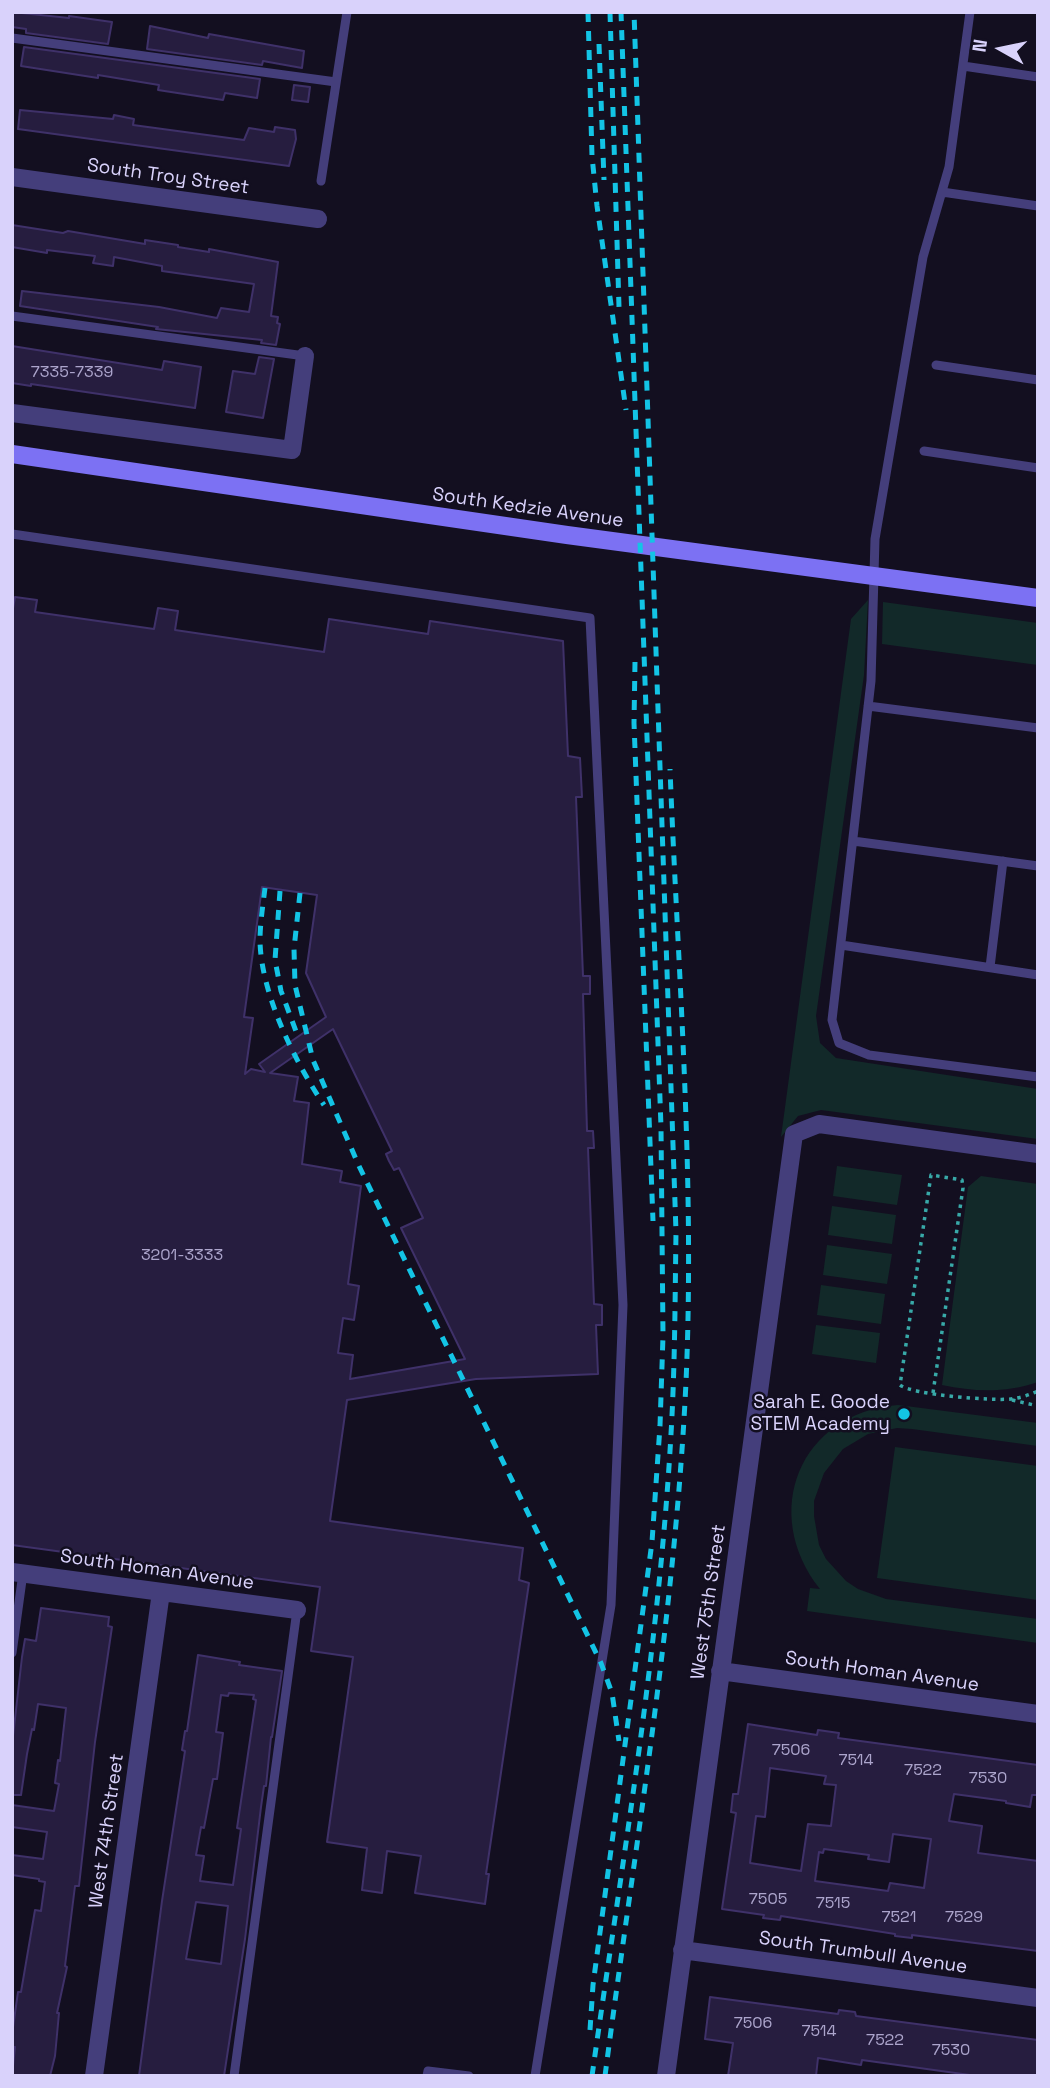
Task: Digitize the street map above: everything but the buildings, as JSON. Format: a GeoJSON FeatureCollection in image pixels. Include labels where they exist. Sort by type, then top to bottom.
{"type":"FeatureCollection","features":[{"type":"Feature","properties":{"kind":"main road","name":"South Kedzie Avenue"},"geometry":{"type":"LineString","coordinates":[[12,454],[567,535],[1038,598]]}},
{"type":"Feature","properties":{"kind":"street","name":"South Troy Street"},"geometry":{"type":"LineString","coordinates":[[12,177],[318,219]]}},
{"type":"Feature","properties":{"kind":"street"},"geometry":{"type":"LineString","coordinates":[[12,413],[292,450],[305,356]]}},
{"type":"Feature","properties":{"kind":"street","name":"West 75th Street"},"geometry":{"type":"LineString","coordinates":[[666,2076],[794,1134],[819,1124],[1038,1154]]}},
{"type":"Feature","properties":{"kind":"street","name":"South Homan Avenue"},"geometry":{"type":"LineString","coordinates":[[18,1573],[297,1610]]}},
{"type":"Feature","properties":{"kind":"street","name":"West 74th Street"},"geometry":{"type":"LineString","coordinates":[[94,2076],[161,1592]]}},
{"type":"Feature","properties":{"kind":"street","name":"South Homan Avenue"},"geometry":{"type":"LineString","coordinates":[[720,1671],[1038,1714]]}},
{"type":"Feature","properties":{"kind":"street","name":"South Trumbull Avenue"},"geometry":{"type":"LineString","coordinates":[[682,1950],[1038,1998]]}},
{"type":"Feature","properties":{"kind":"lane"},"geometry":{"type":"LineString","coordinates":[[321,181],[347,12]]}},
{"type":"Feature","properties":{"kind":"lane"},"geometry":{"type":"LineString","coordinates":[[970,12],[949,167],[923,257],[875,539],[872,681],[832,1020],[839,1043],[869,1055],[1038,1077]]}},
{"type":"Feature","properties":{"kind":"lane"},"geometry":{"type":"LineString","coordinates":[[12,38],[336,82]]}},
{"type":"Feature","properties":{"kind":"lane"},"geometry":{"type":"LineString","coordinates":[[963,66],[1038,77]]}},
{"type":"Feature","properties":{"kind":"lane"},"geometry":{"type":"LineString","coordinates":[[942,192],[1038,206]]}},
{"type":"Feature","properties":{"kind":"lane"},"geometry":{"type":"LineString","coordinates":[[12,316],[305,356]]}},
{"type":"Feature","properties":{"kind":"lane"},"geometry":{"type":"LineString","coordinates":[[936,365],[1038,380]]}},
{"type":"Feature","properties":{"kind":"lane"},"geometry":{"type":"LineString","coordinates":[[924,451],[1038,468]]}},
{"type":"Feature","properties":{"kind":"lane"},"geometry":{"type":"LineString","coordinates":[[12,534],[590,618],[623,1305],[611,1605],[535,2076]]}},
{"type":"Feature","properties":{"kind":"lane"},"geometry":{"type":"LineString","coordinates":[[868,705],[1038,728]]}},
{"type":"Feature","properties":{"kind":"lane"},"geometry":{"type":"LineString","coordinates":[[853,841],[1038,866]]}},
{"type":"Feature","properties":{"kind":"lane"},"geometry":{"type":"LineString","coordinates":[[990,967],[1003,861]]}},
{"type":"Feature","properties":{"kind":"lane"},"geometry":{"type":"LineString","coordinates":[[841,945],[1038,975]]}},
{"type":"Feature","properties":{"kind":"lane"},"geometry":{"type":"LineString","coordinates":[[12,1653],[18,1573]]}},
{"type":"Feature","properties":{"kind":"lane"},"geometry":{"type":"LineString","coordinates":[[234,2076],[297,1610]]}},
{"type":"Feature","properties":{"kind":"lane"},"geometry":{"type":"LineString","coordinates":[[427,2076],[428,2071],[469,2076]]}},
{"type":"Feature","properties":{"kind":"path"},"geometry":{"type":"LineString","coordinates":[[933,1393],[963,1188],[962,1180],[931,1175],[900,1385],[933,1393],[1010,1400],[1038,1406]]}},
{"type":"Feature","properties":{"kind":"path"},"geometry":{"type":"LineString","coordinates":[[1010,1400],[1038,1391]]}},
{"type":"Feature","properties":{"kind":"green space"},"geometry":{"type":"Polygon","coordinates":[[[868,600],[864,675],[816,1016],[820,1043],[836,1058],[1038,1089],[1038,1139],[821,1110],[798,1116],[781,1137],[851,619],[868,600]]]}},
{"type":"Feature","properties":{"kind":"green space"},"geometry":{"type":"Polygon","coordinates":[[[883,602],[1038,623],[1038,665],[882,644],[883,602]]]}},
{"type":"Feature","properties":{"kind":"green space"},"geometry":{"type":"Polygon","coordinates":[[[837,1166],[902,1175],[897,1205],[833,1196],[837,1166]]]}},
{"type":"Feature","properties":{"kind":"green space"},"geometry":{"type":"Polygon","coordinates":[[[981,1176],[1038,1184],[1038,1382],[1002,1390],[942,1385],[968,1187],[981,1176]]]}},
{"type":"Feature","properties":{"kind":"green space"},"geometry":{"type":"Polygon","coordinates":[[[832,1206],[896,1215],[892,1244],[828,1235],[832,1206]]]}},
{"type":"Feature","properties":{"kind":"green space"},"geometry":{"type":"Polygon","coordinates":[[[827,1245],[892,1254],[887,1284],[823,1275],[827,1245]]]}},
{"type":"Feature","properties":{"kind":"green space"},"geometry":{"type":"Polygon","coordinates":[[[821,1285],[885,1294],[881,1324],[817,1315],[821,1285]]]}},
{"type":"Feature","properties":{"kind":"green space"},"geometry":{"type":"Polygon","coordinates":[[[816,1325],[880,1333],[876,1363],[812,1354],[816,1325]]]}},
{"type":"Feature","properties":{"kind":"green space"},"geometry":{"type":"Polygon","coordinates":[[[898,1405],[1038,1423],[1038,1446],[912,1429],[897,1428],[868,1434],[843,1449],[824,1473],[814,1501],[819,1545],[826,1559],[846,1581],[858,1589],[886,1599],[1038,1619],[1038,1643],[807,1611],[810,1588],[820,1589],[802,1560],[793,1529],[792,1499],[799,1472],[814,1447],[836,1426],[864,1412],[898,1405]]]}},
{"type":"Feature","properties":{"kind":"green space"},"geometry":{"type":"Polygon","coordinates":[[[895,1447],[1038,1466],[1038,1600],[877,1578],[895,1447]]]}},
{"type":"Feature","properties":{"kind":"railway"},"geometry":{"type":"LineString","coordinates":[[588,12],[592,156],[626,410]]}},
{"type":"Feature","properties":{"kind":"railway"},"geometry":{"type":"LineString","coordinates":[[610,12],[619,307]]}},
{"type":"Feature","properties":{"kind":"railway"},"geometry":{"type":"LineString","coordinates":[[590,2030],[593,1985],[652,1542],[663,1336],[661,1127],[621,12]]}},
{"type":"Feature","properties":{"kind":"railway"},"geometry":{"type":"LineString","coordinates":[[592,2076],[658,1595],[671,1434],[675,1333],[676,1232],[634,12]]}},
{"type":"Feature","properties":{"kind":"railway"},"geometry":{"type":"LineString","coordinates":[[599,44],[604,180]]}},
{"type":"Feature","properties":{"kind":"railway"},"geometry":{"type":"LineString","coordinates":[[635,662],[634,723],[653,1221]]}},
{"type":"Feature","properties":{"kind":"railway"},"geometry":{"type":"LineString","coordinates":[[605,2076],[653,1729],[673,1556],[686,1382],[687,1152],[670,769]]}},
{"type":"Feature","properties":{"kind":"railway"},"geometry":{"type":"LineString","coordinates":[[265,888],[260,941],[266,983],[291,1048],[324,1105]]}},
{"type":"Feature","properties":{"kind":"railway"},"geometry":{"type":"LineString","coordinates":[[280,891],[275,960],[281,991],[297,1034]]}},
{"type":"Feature","properties":{"kind":"railway"},"geometry":{"type":"LineString","coordinates":[[300,893],[294,949],[295,985],[313,1060],[359,1166],[601,1663],[612,1693],[619,1741]]}},
{"type":"Feature","properties":{"kind":"place","name":"Sarah E. Goode STEM Academy"},"geometry":{"type":"Point","coordinates":[904,1414]}}]}
